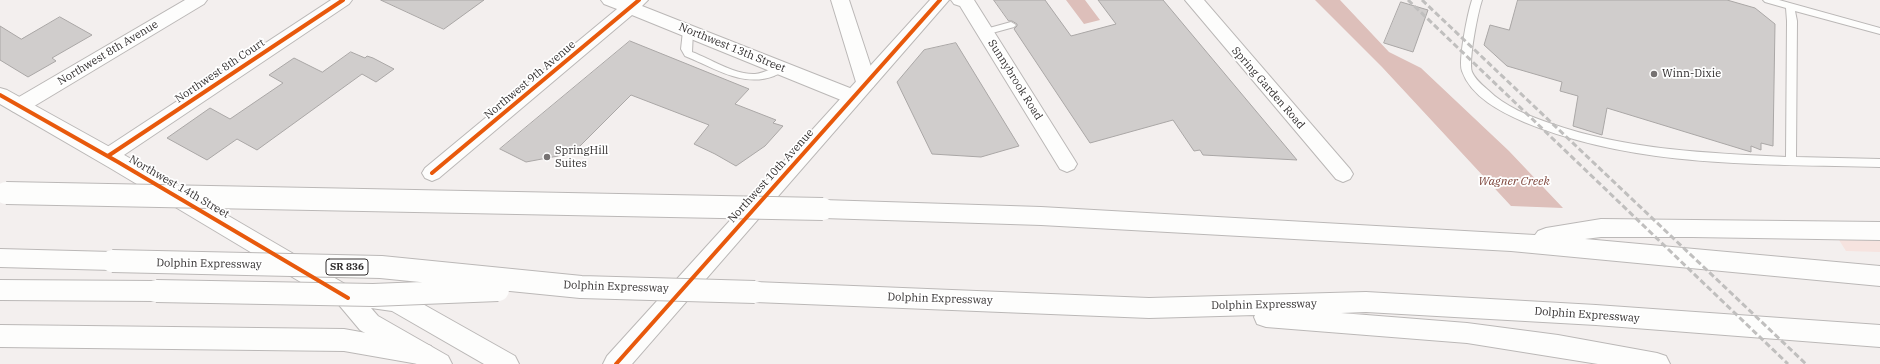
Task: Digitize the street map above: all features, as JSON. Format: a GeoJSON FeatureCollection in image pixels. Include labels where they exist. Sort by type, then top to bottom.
{"type":"FeatureCollection","features":[{"type":"Feature","properties":{"kind":"main road","name":"Northwest 10th Avenue"},"geometry":{"type":"LineString","coordinates":[[616,364],[940,0]]}},
{"type":"Feature","properties":{"kind":"main road","name":"Northwest 14th Street"},"geometry":{"type":"LineString","coordinates":[[0,95],[108,156],[348,298],[369,322],[430,359]]}},
{"type":"Feature","properties":{"kind":"main road"},"geometry":{"type":"LineString","coordinates":[[3,193],[823,209],[1057,217],[1511,242],[1880,276]]}},
{"type":"Feature","properties":{"kind":"main road"},"geometry":{"type":"LineString","coordinates":[[1511,242],[1601,228],[1880,231]]}},
{"type":"Feature","properties":{"kind":"main road","name":"Dolphin Expressway"},"geometry":{"type":"LineString","coordinates":[[0,258],[382,268],[581,287],[755,292],[1149,308],[1366,302],[1596,315],[1880,336]]}},
{"type":"Feature","properties":{"kind":"main road"},"geometry":{"type":"LineString","coordinates":[[1782,266],[1880,269]]}},
{"type":"Feature","properties":{"kind":"main road"},"geometry":{"type":"LineString","coordinates":[[0,290],[373,295],[581,287]]}},
{"type":"Feature","properties":{"kind":"main road","name":"Northwest 14th Street"},"geometry":{"type":"LineString","coordinates":[[348,298],[396,300],[506,364]]}},
{"type":"Feature","properties":{"kind":"main road"},"geometry":{"type":"LineString","coordinates":[[1149,308],[1467,332],[1558,346],[1657,364]]}},
{"type":"Feature","properties":{"kind":"main road"},"geometry":{"type":"LineString","coordinates":[[0,336],[344,340],[430,359]]}},
{"type":"Feature","properties":{"kind":"street","name":"Northwest 8th Avenue"},"geometry":{"type":"LineString","coordinates":[[18,106],[198,0]]}},
{"type":"Feature","properties":{"kind":"street","name":"Northwest 8th Court"},"geometry":{"type":"LineString","coordinates":[[108,156],[343,0]]}},
{"type":"Feature","properties":{"kind":"street","name":"Northwest 13th Street"},"geometry":{"type":"LineString","coordinates":[[610,0],[634,4],[688,31],[853,97]]}},
{"type":"Feature","properties":{"kind":"street"},"geometry":{"type":"LineString","coordinates":[[840,0],[866,82]]}},
{"type":"Feature","properties":{"kind":"street","name":"Sunnybrook Road"},"geometry":{"type":"LineString","coordinates":[[960,0],[966,2],[1067,164]]}},
{"type":"Feature","properties":{"kind":"street","name":"Spring Garden Road"},"geometry":{"type":"LineString","coordinates":[[1194,0],[1343,174]]}},
{"type":"Feature","properties":{"kind":"street","name":"Northwest 9th Avenue"},"geometry":{"type":"LineString","coordinates":[[432,173],[634,4]]}},
{"type":"Feature","properties":{"kind":"lane"},"geometry":{"type":"LineString","coordinates":[[1477,0],[1474,9],[1466,66],[1476,85],[1486,96],[1499,106],[1517,115],[1589,140],[1628,149],[1655,153],[1717,158],[1880,163]]}},
{"type":"Feature","properties":{"kind":"lane"},"geometry":{"type":"LineString","coordinates":[[1768,0],[1880,31]]}},
{"type":"Feature","properties":{"kind":"lane"},"geometry":{"type":"LineString","coordinates":[[1790,6],[1792,21],[1791,161]]}},
{"type":"Feature","properties":{"kind":"lane"},"geometry":{"type":"LineString","coordinates":[[984,32],[1011,25]]}},
{"type":"Feature","properties":{"kind":"shaded area"},"geometry":{"type":"Polygon","coordinates":[[[1880,239],[1880,252],[1846,251],[1839,240],[1880,239]]]}},
{"type":"Feature","properties":{"kind":"water"},"geometry":{"type":"Polygon","coordinates":[[[1066,0],[1085,0],[1100,20],[1084,24],[1066,0]]]}},
{"type":"Feature","properties":{"kind":"water","name":"Wagner Creek"},"geometry":{"type":"Polygon","coordinates":[[[1315,0],[1340,0],[1389,52],[1421,68],[1509,151],[1563,208],[1511,206],[1382,67],[1315,0]]]}},
{"type":"Feature","properties":{"kind":"building"},"geometry":{"type":"Polygon","coordinates":[[[381,0],[484,0],[444,29],[381,0]]]}},
{"type":"Feature","properties":{"kind":"building"},"geometry":{"type":"Polygon","coordinates":[[[994,0],[1045,0],[1071,36],[1116,24],[1098,0],[1163,0],[1297,160],[1203,155],[1200,150],[1194,151],[1173,120],[1090,143],[1014,29],[1017,24],[1009,21],[994,0]]]}},
{"type":"Feature","properties":{"kind":"building","name":"Winn-Dixie"},"geometry":{"type":"Polygon","coordinates":[[[1518,0],[1727,0],[1755,8],[1775,24],[1773,146],[1761,143],[1761,150],[1751,146],[1751,152],[1607,108],[1602,135],[1573,126],[1578,96],[1560,91],[1562,82],[1507,66],[1484,45],[1490,25],[1509,30],[1518,0]]]}},
{"type":"Feature","properties":{"kind":"building"},"geometry":{"type":"Polygon","coordinates":[[[1401,2],[1428,10],[1413,52],[1384,43],[1401,2]]]}},
{"type":"Feature","properties":{"kind":"building"},"geometry":{"type":"Polygon","coordinates":[[[60,17],[92,35],[52,58],[56,61],[28,77],[0,60],[0,26],[21,39],[60,17]]]}},
{"type":"Feature","properties":{"kind":"building"},"geometry":{"type":"Polygon","coordinates":[[[630,41],[749,89],[735,104],[776,120],[773,123],[783,126],[765,146],[736,166],[694,144],[709,125],[631,95],[580,146],[558,156],[526,162],[500,149],[630,41]]]}},
{"type":"Feature","properties":{"kind":"building"},"geometry":{"type":"Polygon","coordinates":[[[956,43],[1019,146],[981,157],[932,154],[897,82],[924,50],[956,43]]]}},
{"type":"Feature","properties":{"kind":"building"},"geometry":{"type":"Polygon","coordinates":[[[351,52],[365,58],[367,56],[373,58],[394,69],[376,82],[362,74],[257,150],[237,139],[207,160],[167,138],[210,108],[230,119],[283,83],[269,75],[294,58],[322,72],[351,52]]]}},
{"type":"Feature","properties":{"kind":"railway"},"geometry":{"type":"LineString","coordinates":[[1408,0],[1788,364]]}},
{"type":"Feature","properties":{"kind":"railway"},"geometry":{"type":"LineString","coordinates":[[1422,0],[1806,364]]}},
{"type":"Feature","properties":{"kind":"cycle path"},"geometry":{"type":"LineString","coordinates":[[108,156],[343,0]]}},
{"type":"Feature","properties":{"kind":"cycle path"},"geometry":{"type":"LineString","coordinates":[[432,173],[639,0]]}},
{"type":"Feature","properties":{"kind":"cycle path"},"geometry":{"type":"LineString","coordinates":[[616,364],[940,0]]}},
{"type":"Feature","properties":{"kind":"cycle path"},"geometry":{"type":"LineString","coordinates":[[0,95],[118,162],[348,298]]}},
{"type":"Feature","properties":{"kind":"place","name":"Winn-Dixie"},"geometry":{"type":"Point","coordinates":[1654,74]}},
{"type":"Feature","properties":{"kind":"place","name":"SpringHill Suites"},"geometry":{"type":"Point","coordinates":[547,157]}}]}
